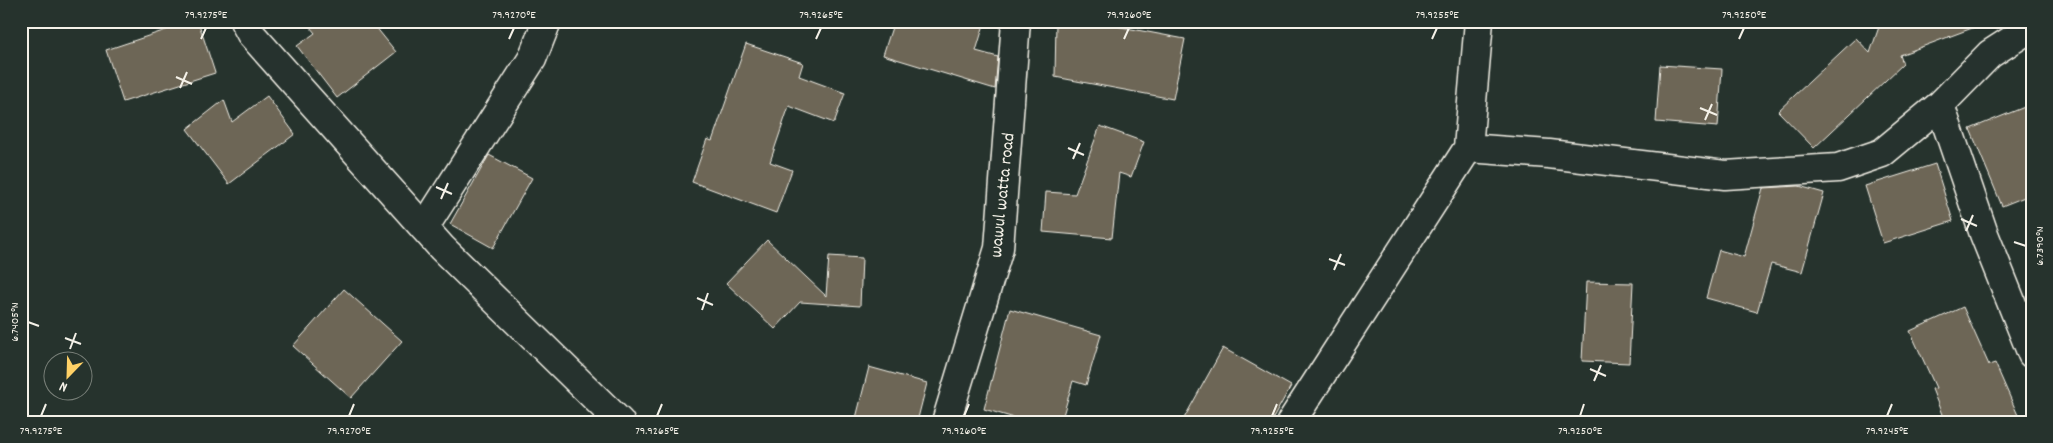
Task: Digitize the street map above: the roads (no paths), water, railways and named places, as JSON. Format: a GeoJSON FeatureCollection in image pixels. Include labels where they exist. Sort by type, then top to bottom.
{"type":"FeatureCollection","features":[{"type":"Feature","properties":{"kind":"street"},"geometry":{"type":"LineString","coordinates":[[244,21],[251,34],[424,228],[620,422]]}},
{"type":"Feature","properties":{"kind":"street"},"geometry":{"type":"LineString","coordinates":[[424,228],[532,59],[548,21]]}},
{"type":"Feature","properties":{"kind":"street","name":"wawul watta road"},"geometry":{"type":"LineString","coordinates":[[946,422],[999,248],[1016,21]]}},
{"type":"Feature","properties":{"kind":"street"},"geometry":{"type":"LineString","coordinates":[[1291,422],[1468,148],[1479,21]]}},
{"type":"Feature","properties":{"kind":"street"},"geometry":{"type":"LineString","coordinates":[[1468,148],[1549,154],[1725,175],[1838,168],[1882,153],[1940,105],[1990,54],[2032,27]]}},
{"type":"Feature","properties":{"kind":"street"},"geometry":{"type":"LineString","coordinates":[[1940,105],[1984,234],[2032,354]]}}]}
